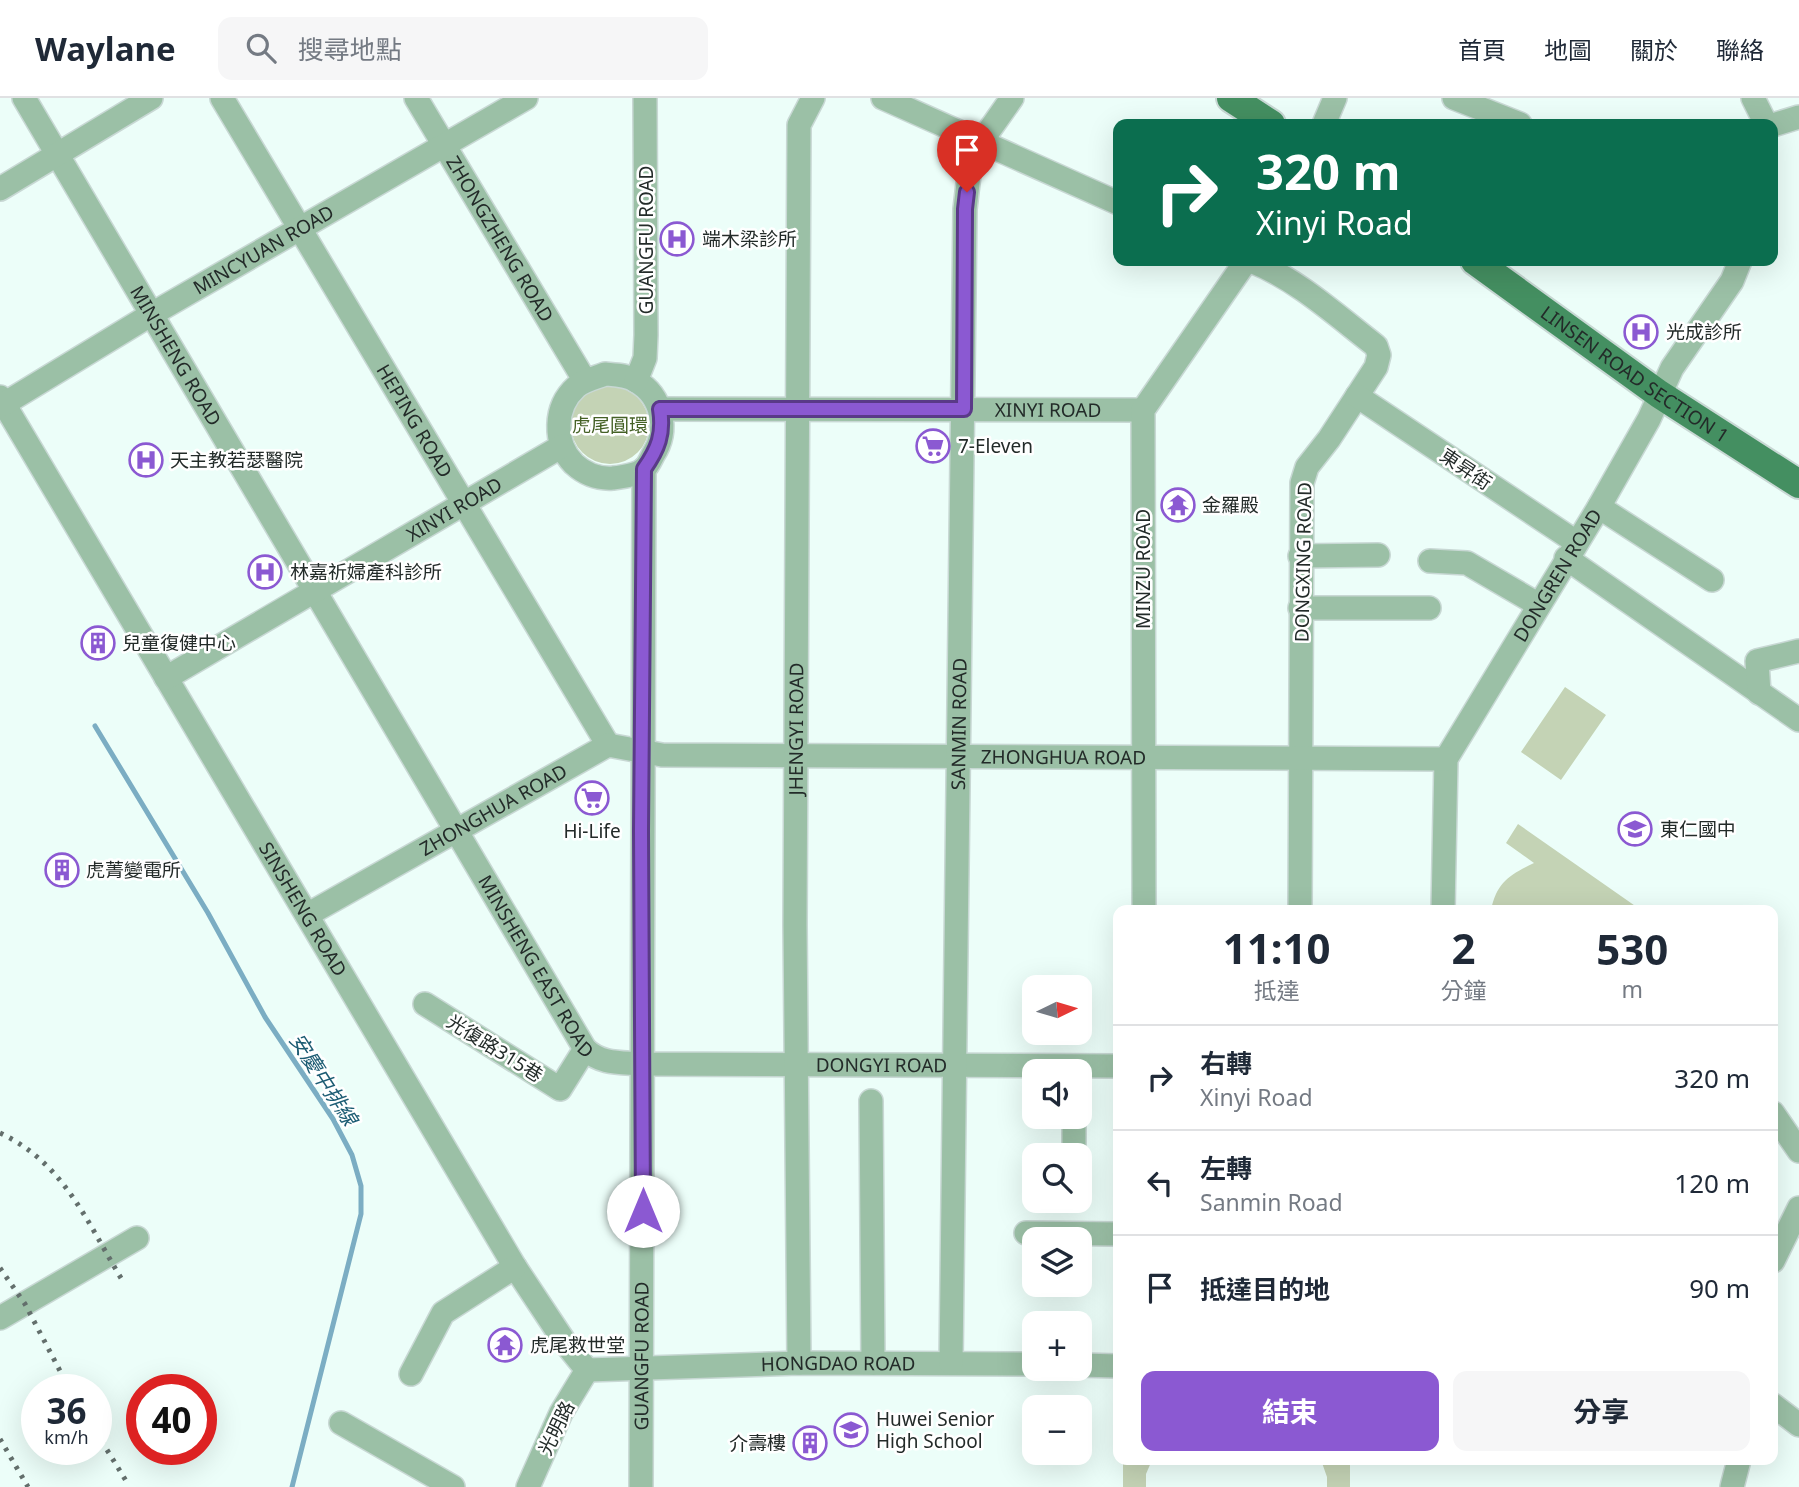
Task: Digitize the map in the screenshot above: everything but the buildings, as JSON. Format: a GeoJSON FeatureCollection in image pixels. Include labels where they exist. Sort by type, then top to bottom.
{"type":"FeatureCollection","features":[{"type":"Feature","properties":{"kind":"main road"},"geometry":{"type":"LineString","coordinates":[[1231,98],[1263,119]]}},
{"type":"Feature","properties":{"kind":"main road","name":"LINSEN ROAD SECTION 1"},"geometry":{"type":"LineString","coordinates":[[1482,266],[1659,394],[1792,474]]}},
{"type":"Feature","properties":{"kind":"street","name":"MINSHENG ROAD"},"geometry":{"type":"LineString","coordinates":[[24,98],[455,831]]}},
{"type":"Feature","properties":{"kind":"street"},"geometry":{"type":"LineString","coordinates":[[0,189],[151,98]]}},
{"type":"Feature","properties":{"kind":"street","name":"HEPING ROAD"},"geometry":{"type":"LineString","coordinates":[[222,98],[608,745]]}},
{"type":"Feature","properties":{"kind":"street","name":"ZHONGZHENG ROAD"},"geometry":{"type":"LineString","coordinates":[[415,98],[585,381]]}},
{"type":"Feature","properties":{"kind":"street","name":"MINCYUAN ROAD"},"geometry":{"type":"LineString","coordinates":[[1,402],[526,98]]}},
{"type":"Feature","properties":{"kind":"street","name":"GUANGFU ROAD"},"geometry":{"type":"LineString","coordinates":[[636,381],[645,358],[646,335],[645,98]]}},
{"type":"Feature","properties":{"kind":"street","name":"JHENGYI ROAD"},"geometry":{"type":"LineString","coordinates":[[799,1363],[796,1063],[799,125],[813,98]]}},
{"type":"Feature","properties":{"kind":"street"},"geometry":{"type":"LineString","coordinates":[[883,98],[1113,201]]}},
{"type":"Feature","properties":{"kind":"street","name":"SANMIN ROAD"},"geometry":{"type":"LineString","coordinates":[[951,1363],[965,209],[969,175],[981,142],[1012,98]]}},
{"type":"Feature","properties":{"kind":"street"},"geometry":{"type":"LineString","coordinates":[[1326,119],[1335,98]]}},
{"type":"Feature","properties":{"kind":"street"},"geometry":{"type":"LineString","coordinates":[[1454,98],[1507,119]]}},
{"type":"Feature","properties":{"kind":"street"},"geometry":{"type":"LineString","coordinates":[[1753,98],[1764,119]]}},
{"type":"Feature","properties":{"kind":"street"},"geometry":{"type":"LineString","coordinates":[[1778,123],[1799,117]]}},
{"type":"Feature","properties":{"kind":"street"},"geometry":{"type":"LineString","coordinates":[[1143,410],[1245,266]]}},
{"type":"Feature","properties":{"kind":"street","name":"DONGXING ROAD"},"geometry":{"type":"LineString","coordinates":[[1263,266],[1271,269],[1376,346],[1379,355],[1376,367],[1357,397],[1307,467],[1300,499],[1300,905]]}},
{"type":"Feature","properties":{"kind":"street","name":"DONGREN ROAD"},"geometry":{"type":"LineString","coordinates":[[1443,905],[1446,759],[1599,507],[1649,419],[1672,368],[1732,281],[1738,266]]}},
{"type":"Feature","properties":{"kind":"street"},"geometry":{"type":"LineString","coordinates":[[644,469],[623,477],[605,478],[588,473],[573,463],[562,446],[558,433],[562,408],[576,387],[605,374],[621,375],[636,381],[649,391],[660,409]]}},
{"type":"Feature","properties":{"kind":"street","name":"東昇街"},"geometry":{"type":"LineString","coordinates":[[1357,397],[1571,550],[1759,693],[1799,720]]}},
{"type":"Feature","properties":{"kind":"street","name":"SINSHENG ROAD"},"geometry":{"type":"LineString","coordinates":[[1,402],[515,1268],[566,1344],[587,1370]]}},
{"type":"Feature","properties":{"kind":"street","name":"GUANGFU ROAD"},"geometry":{"type":"LineString","coordinates":[[641,1487],[644,469],[657,449],[662,435],[660,409]]}},
{"type":"Feature","properties":{"kind":"street","name":"XINYI ROAD"},"geometry":{"type":"LineString","coordinates":[[660,409],[1143,410]]}},
{"type":"Feature","properties":{"kind":"street","name":"MINZU ROAD"},"geometry":{"type":"LineString","coordinates":[[1143,410],[1144,905]]}},
{"type":"Feature","properties":{"kind":"street","name":"XINYI ROAD"},"geometry":{"type":"LineString","coordinates":[[166,678],[562,446]]}},
{"type":"Feature","properties":{"kind":"street"},"geometry":{"type":"LineString","coordinates":[[1599,507],[1712,580]]}},
{"type":"Feature","properties":{"kind":"street"},"geometry":{"type":"LineString","coordinates":[[1300,556],[1377,555]]}},
{"type":"Feature","properties":{"kind":"street"},"geometry":{"type":"LineString","coordinates":[[1430,561],[1466,562],[1539,605]]}},
{"type":"Feature","properties":{"kind":"street"},"geometry":{"type":"LineString","coordinates":[[1300,608],[1429,608]]}},
{"type":"Feature","properties":{"kind":"street"},"geometry":{"type":"LineString","coordinates":[[1759,693],[1757,661],[1799,651]]}},
{"type":"Feature","properties":{"kind":"street","name":"ZHONGHUA ROAD"},"geometry":{"type":"LineString","coordinates":[[307,915],[608,745],[662,755],[1446,759]]}},
{"type":"Feature","properties":{"kind":"street","name":"MINSHENG EAST ROAD"},"geometry":{"type":"LineString","coordinates":[[455,831],[585,1048],[603,1061],[643,1064]]}},
{"type":"Feature","properties":{"kind":"street","name":"光復路315巷"},"geometry":{"type":"LineString","coordinates":[[425,1004],[560,1089],[585,1048]]}},
{"type":"Feature","properties":{"kind":"street","name":"DONGYI ROAD"},"geometry":{"type":"LineString","coordinates":[[643,1064],[796,1063],[1022,1067]]}},
{"type":"Feature","properties":{"kind":"street","name":"DONGYI ROAD"},"geometry":{"type":"LineString","coordinates":[[1092,1067],[1113,1066]]}},
{"type":"Feature","properties":{"kind":"street"},"geometry":{"type":"LineString","coordinates":[[871,1101],[873,1363]]}},
{"type":"Feature","properties":{"kind":"street"},"geometry":{"type":"LineString","coordinates":[[1778,1120],[1799,1151]]}},
{"type":"Feature","properties":{"kind":"street"},"geometry":{"type":"LineString","coordinates":[[1778,1251],[1799,1208]]}},
{"type":"Feature","properties":{"kind":"street"},"geometry":{"type":"LineString","coordinates":[[1092,1234],[1113,1234]]}},
{"type":"Feature","properties":{"kind":"street"},"geometry":{"type":"LineString","coordinates":[[0,1318],[137,1238]]}},
{"type":"Feature","properties":{"kind":"street"},"geometry":{"type":"LineString","coordinates":[[411,1374],[443,1313],[515,1268]]}},
{"type":"Feature","properties":{"kind":"street","name":"HONGDAO ROAD"},"geometry":{"type":"LineString","coordinates":[[641,1368],[799,1363],[1022,1364]]}},
{"type":"Feature","properties":{"kind":"street"},"geometry":{"type":"LineString","coordinates":[[1092,1365],[1113,1366]]}},
{"type":"Feature","properties":{"kind":"street"},"geometry":{"type":"LineString","coordinates":[[587,1370],[641,1368]]}},
{"type":"Feature","properties":{"kind":"street","name":"光明路"},"geometry":{"type":"LineString","coordinates":[[528,1487],[561,1413],[587,1370]]}},
{"type":"Feature","properties":{"kind":"street"},"geometry":{"type":"LineString","coordinates":[[1778,1409],[1799,1425]]}},
{"type":"Feature","properties":{"kind":"street"},"geometry":{"type":"LineString","coordinates":[[341,1423],[453,1487]]}},
{"type":"Feature","properties":{"kind":"street"},"geometry":{"type":"LineString","coordinates":[[1732,1487],[1739,1465]]}},
{"type":"Feature","properties":{"kind":"green space","name":"虎尾圓環"},"geometry":{"type":"Polygon","coordinates":[[[610,386],[625,389],[637,398],[646,410],[649,425],[646,440],[637,452],[625,461],[610,464],[595,461],[583,452],[574,440],[571,425],[574,410],[583,398],[595,389],[610,386]]]}},
{"type":"Feature","properties":{"kind":"green space"},"geometry":{"type":"Polygon","coordinates":[[[1565,687],[1606,715],[1561,780],[1521,752],[1565,687]]]}},
{"type":"Feature","properties":{"kind":"green space"},"geometry":{"type":"Polygon","coordinates":[[[1518,824],[1634,905],[1492,905],[1505,880],[1534,863],[1506,843],[1518,824]]]}},
{"type":"Feature","properties":{"kind":"green space"},"geometry":{"type":"Polygon","coordinates":[[[1123,1465],[1150,1465],[1146,1474],[1146,1487],[1123,1487],[1123,1465]]]}},
{"type":"Feature","properties":{"kind":"green space"},"geometry":{"type":"Polygon","coordinates":[[[1323,1465],[1350,1465],[1350,1487],[1327,1487],[1323,1465]]]}},
{"type":"Feature","properties":{"kind":"waterway","name":"安慶中排線"},"geometry":{"type":"LineString","coordinates":[[95,726],[208,913],[265,1017],[333,1119],[352,1155],[361,1186],[361,1214],[292,1487]]}},
{"type":"Feature","properties":{"kind":"railway"},"geometry":{"type":"LineString","coordinates":[[0,1133],[23,1146],[59,1179],[86,1218],[124,1283]]}},
{"type":"Feature","properties":{"kind":"railway"},"geometry":{"type":"LineString","coordinates":[[0,1268],[25,1304],[62,1374]]}},
{"type":"Feature","properties":{"kind":"railway"},"geometry":{"type":"LineString","coordinates":[[0,1439],[28,1487]]}},
{"type":"Feature","properties":{"kind":"railway"},"geometry":{"type":"LineString","coordinates":[[112,1458],[128,1484]]}},
{"type":"Feature","properties":{"kind":"place","name":"端木梁診所"},"geometry":{"type":"Point","coordinates":[677,239]}},
{"type":"Feature","properties":{"kind":"place","name":"光成診所"},"geometry":{"type":"Point","coordinates":[1641,332]}},
{"type":"Feature","properties":{"kind":"place","name":"7-Eleven"},"geometry":{"type":"Point","coordinates":[933,446]}},
{"type":"Feature","properties":{"kind":"place","name":"天主教若瑟醫院"},"geometry":{"type":"Point","coordinates":[146,460]}},
{"type":"Feature","properties":{"kind":"place","name":"金羅殿"},"geometry":{"type":"Point","coordinates":[1178,505]}},
{"type":"Feature","properties":{"kind":"place","name":"林嘉祈婦產科診所"},"geometry":{"type":"Point","coordinates":[265,572]}},
{"type":"Feature","properties":{"kind":"place","name":"兒童復健中心"},"geometry":{"type":"Point","coordinates":[98,643]}},
{"type":"Feature","properties":{"kind":"place","name":"Hi-Life"},"geometry":{"type":"Point","coordinates":[592,798]}},
{"type":"Feature","properties":{"kind":"place","name":"東仁國中"},"geometry":{"type":"Point","coordinates":[1635,829]}},
{"type":"Feature","properties":{"kind":"place","name":"虎菁變電所"},"geometry":{"type":"Point","coordinates":[62,870]}},
{"type":"Feature","properties":{"kind":"place","name":"虎尾救世堂"},"geometry":{"type":"Point","coordinates":[505,1345]}},
{"type":"Feature","properties":{"kind":"place","name":"Huwei Senior High School"},"geometry":{"type":"Point","coordinates":[851,1430]}},
{"type":"Feature","properties":{"kind":"place","name":"介壽樓"},"geometry":{"type":"Point","coordinates":[810,1443]}},
{"type":"Feature","properties":{"kind":"route"},"geometry":{"type":"LineString","coordinates":[[643,1211],[641,831],[644,469],[657,449],[662,435],[660,409],[964,409],[967,192]]}}]}
